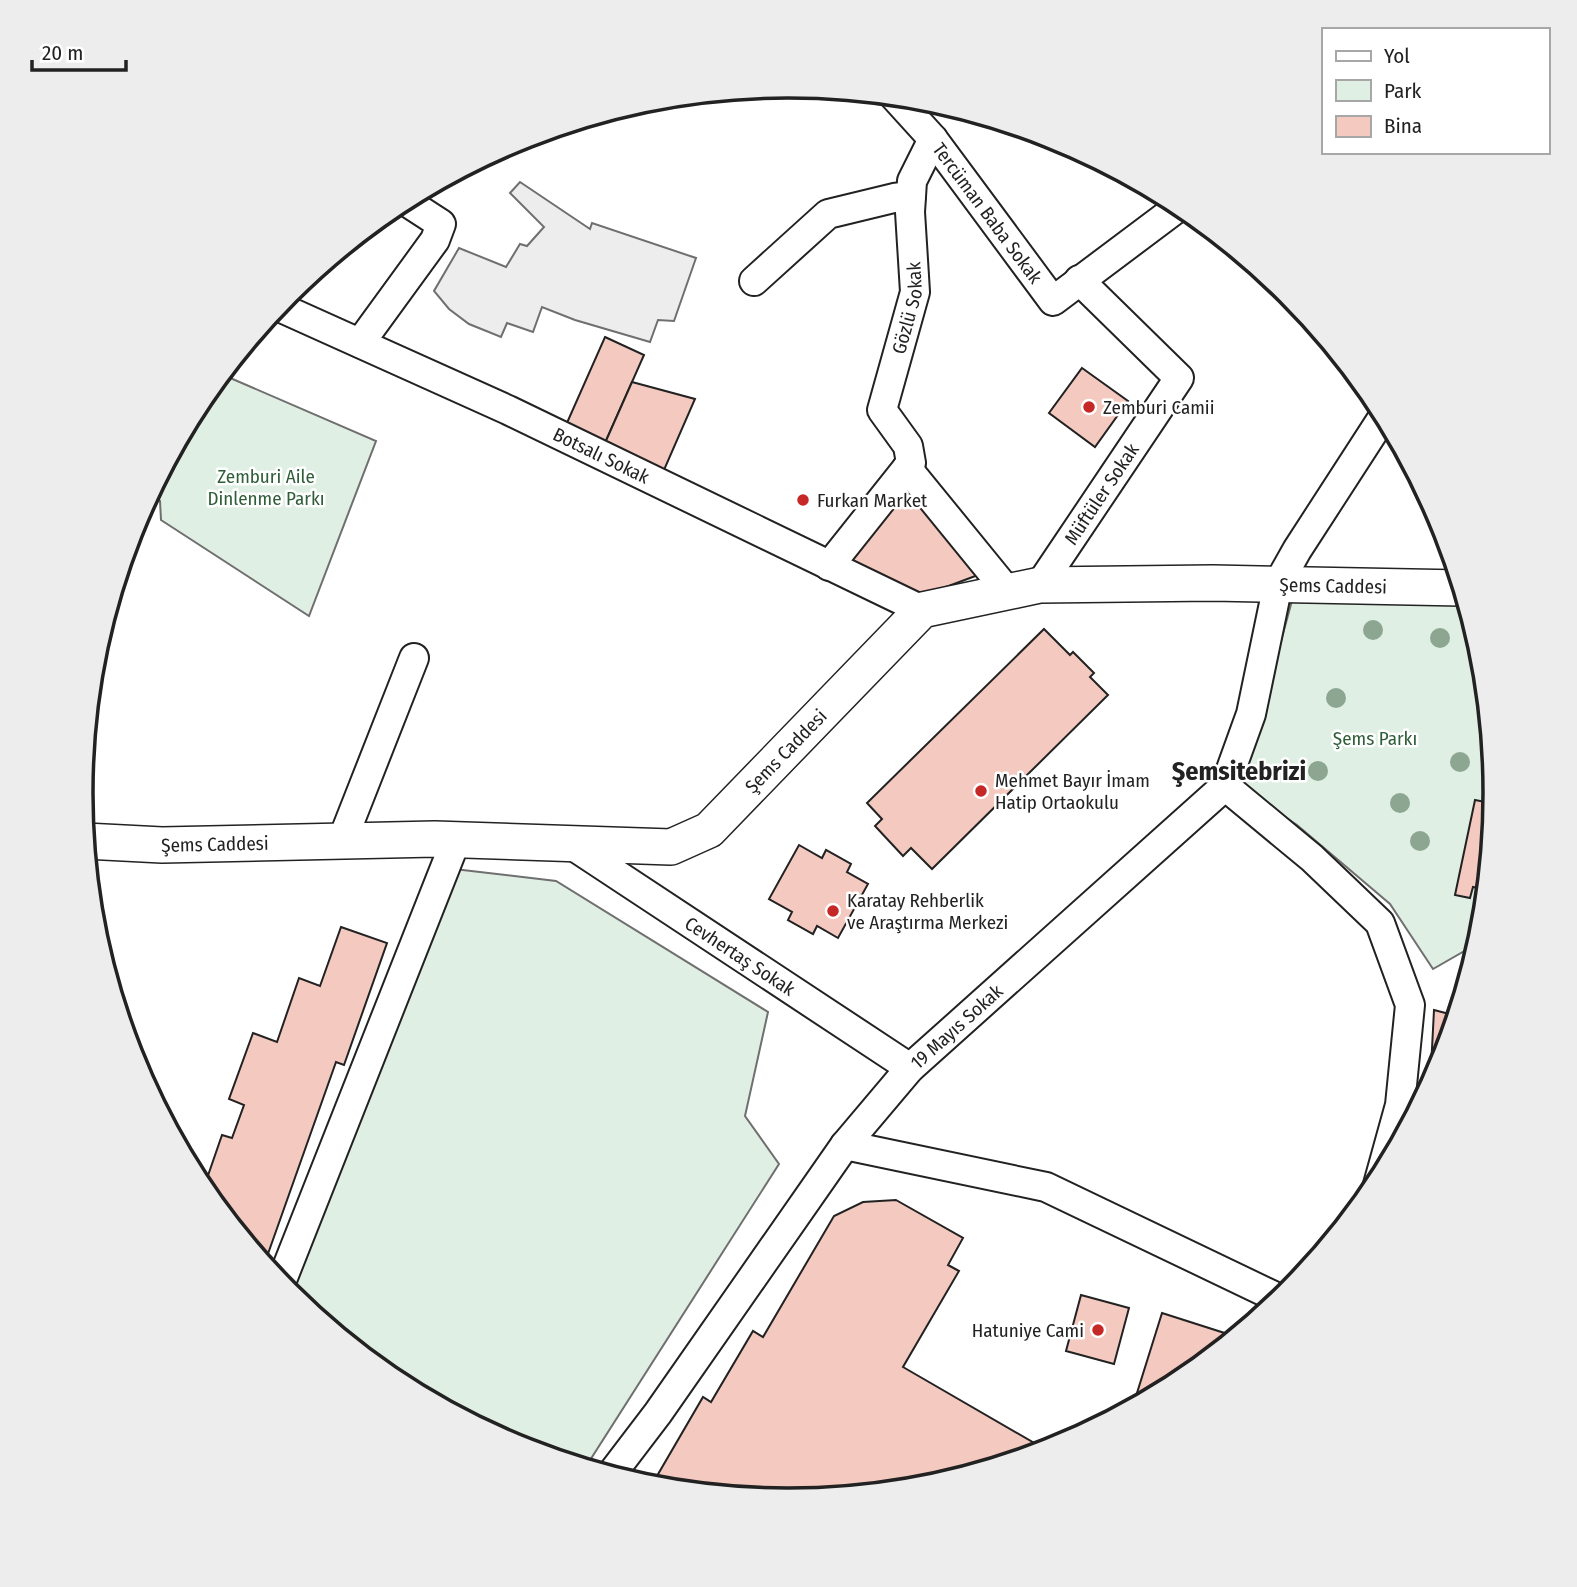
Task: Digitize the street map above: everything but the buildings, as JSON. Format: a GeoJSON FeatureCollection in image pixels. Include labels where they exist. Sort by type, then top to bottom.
{"type":"FeatureCollection","features":[{"type":"Feature","properties":{"kind":"street","name":"Tercüman Baba Sokak"},"geometry":{"type":"LineString","coordinates":[[920,110],[933,139],[1053,301],[1079,280]]}},
{"type":"Feature","properties":{"kind":"street","name":"Gözlü Sokak"},"geometry":{"type":"LineString","coordinates":[[933,139],[912,181],[910,212],[915,292],[882,410],[908,446],[911,463],[907,468],[1024,588]]}},
{"type":"Feature","properties":{"kind":"street"},"geometry":{"type":"LineString","coordinates":[[754,281],[828,214],[911,196]]}},
{"type":"Feature","properties":{"kind":"street"},"geometry":{"type":"LineString","coordinates":[[360,344],[435,240],[441,224],[415,207]]}},
{"type":"Feature","properties":{"kind":"street"},"geometry":{"type":"LineString","coordinates":[[1079,280],[1171,212]]}},
{"type":"Feature","properties":{"kind":"street","name":"Müftüler Sokak"},"geometry":{"type":"LineString","coordinates":[[1024,588],[1179,378],[1079,280]]}},
{"type":"Feature","properties":{"kind":"street","name":"Botsalı Sokak"},"geometry":{"type":"LineString","coordinates":[[288,311],[508,410],[922,610]]}},
{"type":"Feature","properties":{"kind":"street","name":"19 Mayıs Sokak"},"geometry":{"type":"LineString","coordinates":[[616,1468],[658,1413],[845,1145],[910,1068],[1225,786],[1251,714],[1278,584],[1378,425]]}},
{"type":"Feature","properties":{"kind":"street"},"geometry":{"type":"LineString","coordinates":[[829,566],[907,468]]}},
{"type":"Feature","properties":{"kind":"street","name":"Şems Caddesi"},"geometry":{"type":"LineString","coordinates":[[94,841],[162,845],[456,840],[671,847],[709,830],[922,610],[1024,588],[1278,584],[1453,588]]}},
{"type":"Feature","properties":{"kind":"street"},"geometry":{"type":"LineString","coordinates":[[342,841],[414,658]]}},
{"type":"Feature","properties":{"kind":"street"},"geometry":{"type":"LineString","coordinates":[[1225,786],[1312,859],[1380,923],[1410,1005],[1401,1105],[1390,1142]]}},
{"type":"Feature","properties":{"kind":"street"},"geometry":{"type":"LineString","coordinates":[[285,1273],[456,840]]}},
{"type":"Feature","properties":{"kind":"street","name":"Cevhertaş Sokak"},"geometry":{"type":"LineString","coordinates":[[569,844],[910,1068]]}},
{"type":"Feature","properties":{"kind":"street"},"geometry":{"type":"LineString","coordinates":[[845,1145],[1046,1186],[1270,1294]]}},
{"type":"Feature","properties":{"kind":"green space","name":"Zemburi Aile Dinlenme Parkı"},"geometry":{"type":"Polygon","coordinates":[[[231,378],[376,441],[309,616],[161,520],[160,501],[186,446],[231,378]]]}},
{"type":"Feature","properties":{"kind":"green space","name":"Şems Parkı"},"geometry":{"type":"Polygon","coordinates":[[[1293,597],[1457,601],[1471,658],[1483,748],[1483,839],[1466,950],[1433,969],[1390,904],[1297,825],[1241,788],[1293,597]]]}},
{"type":"Feature","properties":{"kind":"green space"},"geometry":{"type":"Polygon","coordinates":[[[454,869],[556,881],[768,1012],[745,1116],[779,1164],[590,1460],[522,1436],[441,1396],[365,1345],[330,1317],[293,1281],[454,869]]]}},
{"type":"Feature","properties":{"kind":"shaded area"},"geometry":{"type":"Polygon","coordinates":[[[520,182],[590,229],[592,223],[696,258],[674,321],[658,320],[650,342],[575,320],[542,307],[533,332],[507,323],[501,337],[469,324],[449,309],[434,291],[459,248],[506,267],[520,244],[527,246],[544,227],[510,193],[520,182]]]}},
{"type":"Feature","properties":{"kind":"place","name":"Zemburi Camii"},"geometry":{"type":"Point","coordinates":[1089,407]}},
{"type":"Feature","properties":{"kind":"place","name":"Furkan Market"},"geometry":{"type":"Point","coordinates":[803,500]}},
{"type":"Feature","properties":{"kind":"place","name":"Mehmet Bayır İmam Hatip Ortaokulu"},"geometry":{"type":"Point","coordinates":[981,791]}},
{"type":"Feature","properties":{"kind":"place","name":"Karatay Rehberlik ve Araştırma Merkezi"},"geometry":{"type":"Point","coordinates":[833,911]}},
{"type":"Feature","properties":{"kind":"place","name":"Hatuniye Cami"},"geometry":{"type":"Point","coordinates":[1098,1330]}},
{"type":"Feature","properties":{"kind":"district","name":"Şemsitebrizi"},"geometry":{"type":"Point","coordinates":[1239,771]}}]}
